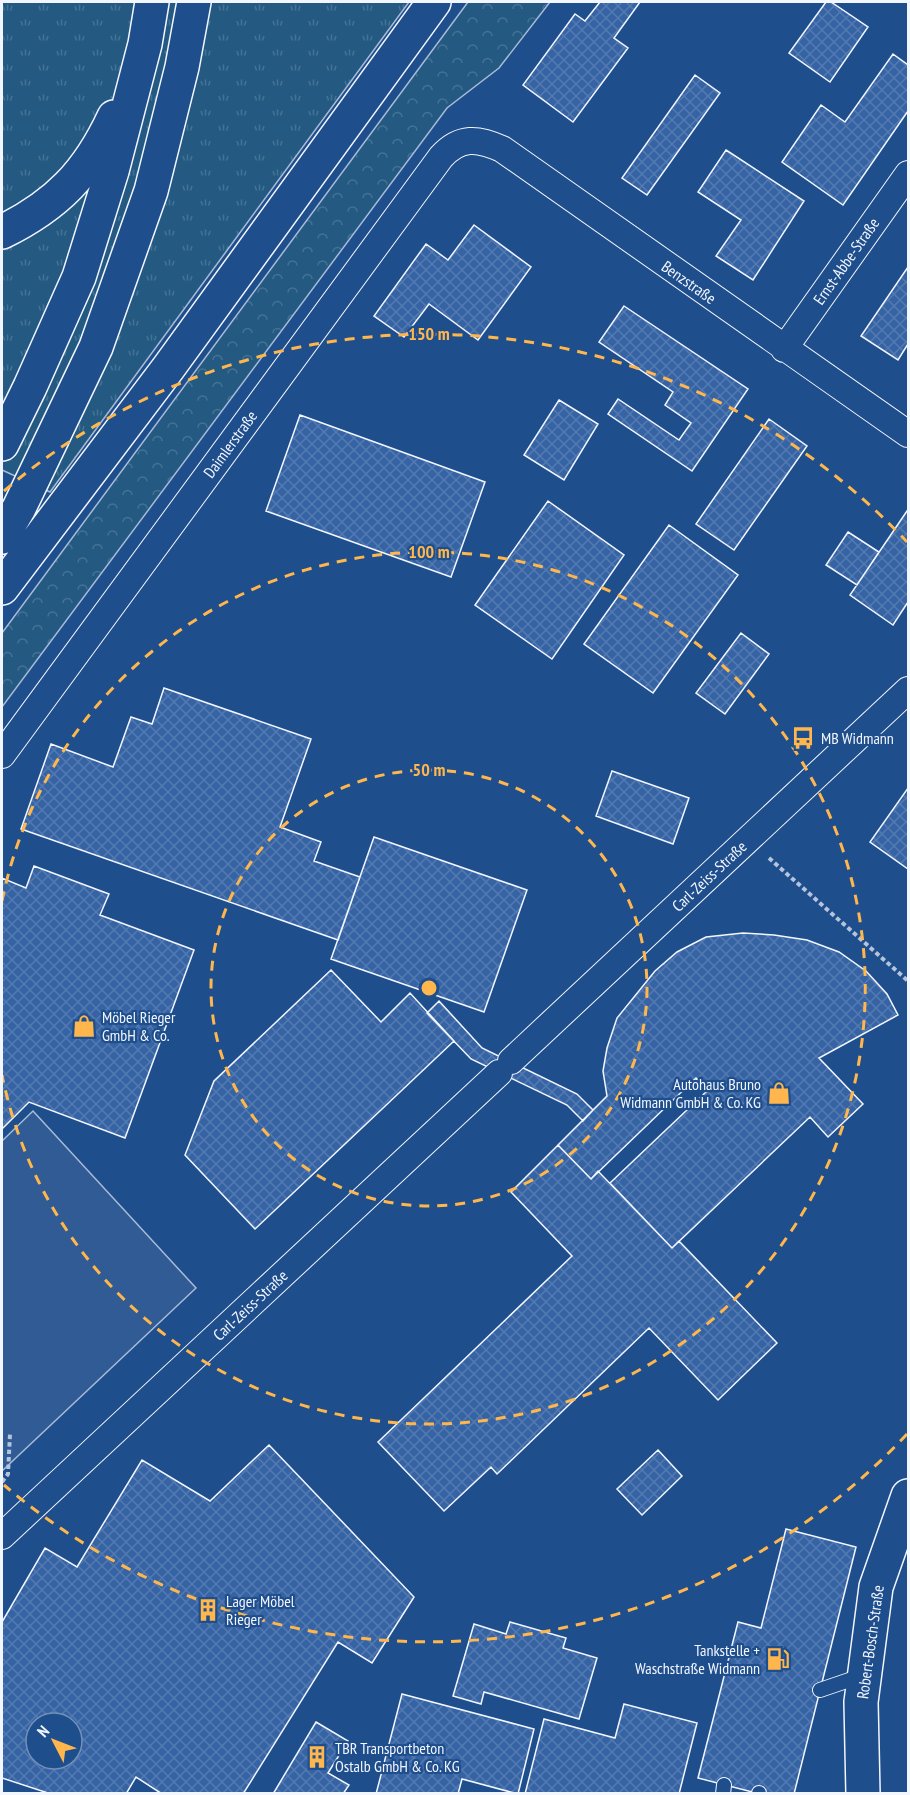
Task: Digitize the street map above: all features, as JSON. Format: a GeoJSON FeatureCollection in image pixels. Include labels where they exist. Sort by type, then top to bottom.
{"type":"FeatureCollection","features":[{"type":"Feature","properties":{"kind":"main road"},"geometry":{"type":"LineString","coordinates":[[2,444],[79,277],[112,171],[145,44],[152,2]]}},
{"type":"Feature","properties":{"kind":"main road"},"geometry":{"type":"LineString","coordinates":[[2,537],[19,508],[96,347],[151,191],[182,67],[194,2]]}},
{"type":"Feature","properties":{"kind":"main road"},"geometry":{"type":"LineString","coordinates":[[2,588],[169,367],[434,2]]}},
{"type":"Feature","properties":{"kind":"main road"},"geometry":{"type":"LineString","coordinates":[[2,232],[23,222],[55,200],[79,176],[107,133],[145,44]]}},
{"type":"Feature","properties":{"kind":"main road","name":"Robert-Bosch-Straße"},"geometry":{"type":"LineString","coordinates":[[863,1794],[861,1702],[876,1587],[909,1496]]}},
{"type":"Feature","properties":{"kind":"street","name":"Benzstraße"},"geometry":{"type":"LineString","coordinates":[[466,141],[485,141],[502,149],[784,349],[909,434]]}},
{"type":"Feature","properties":{"kind":"street","name":"Daimlerstraße"},"geometry":{"type":"LineString","coordinates":[[2,755],[441,157],[450,148],[466,141]]}},
{"type":"Feature","properties":{"kind":"street","name":"Ernst-Abbe-Straße"},"geometry":{"type":"LineString","coordinates":[[784,349],[909,174]]}},
{"type":"Feature","properties":{"kind":"street","name":"Carl-Zeiss-Straße"},"geometry":{"type":"LineString","coordinates":[[2,1536],[909,690]]}},
{"type":"Feature","properties":{"kind":"lane"},"geometry":{"type":"LineString","coordinates":[[820,1689],[864,1675]]}},
{"type":"Feature","properties":{"kind":"path"},"geometry":{"type":"LineString","coordinates":[[748,840],[909,981]]}},
{"type":"Feature","properties":{"kind":"path"},"geometry":{"type":"LineString","coordinates":[[2,1482],[8,1474],[10,1434]]}},
{"type":"Feature","properties":{"kind":"green space"},"geometry":{"type":"Polygon","coordinates":[[[2,2],[409,2],[50,492],[2,470],[2,2]]]}},
{"type":"Feature","properties":{"kind":"green space"},"geometry":{"type":"Polygon","coordinates":[[[468,2],[550,2],[499,68],[447,108],[2,707],[2,633],[468,2]]]}},
{"type":"Feature","properties":{"kind":"shaded area"},"geometry":{"type":"Polygon","coordinates":[[[33,1111],[196,1288],[2,1471],[2,1141],[33,1111]]]}},
{"type":"Feature","properties":{"kind":"building"},"geometry":{"type":"Polygon","coordinates":[[[600,2],[640,2],[614,38],[628,48],[573,122],[523,85],[575,14],[585,21],[600,2]]]}},
{"type":"Feature","properties":{"kind":"building"},"geometry":{"type":"Polygon","coordinates":[[[826,2],[831,2],[868,27],[830,82],[789,53],[826,2]]]}},
{"type":"Feature","properties":{"kind":"building"},"geometry":{"type":"Polygon","coordinates":[[[893,54],[908,65],[908,111],[843,205],[782,162],[821,105],[845,122],[893,54]]]}},
{"type":"Feature","properties":{"kind":"building"},"geometry":{"type":"Polygon","coordinates":[[[695,75],[720,93],[647,195],[622,178],[695,75]]]}},
{"type":"Feature","properties":{"kind":"building"},"geometry":{"type":"Polygon","coordinates":[[[726,150],[804,201],[753,280],[716,256],[741,220],[698,192],[726,150]]]}},
{"type":"Feature","properties":{"kind":"building"},"geometry":{"type":"Polygon","coordinates":[[[474,225],[531,267],[478,340],[429,304],[404,337],[374,316],[426,244],[448,260],[474,225]]]}},
{"type":"Feature","properties":{"kind":"building"},"geometry":{"type":"Polygon","coordinates":[[[908,267],[908,344],[898,360],[861,336],[908,267]]]}},
{"type":"Feature","properties":{"kind":"building"},"geometry":{"type":"Polygon","coordinates":[[[624,306],[748,389],[692,471],[608,414],[618,399],[679,440],[691,423],[665,405],[673,392],[599,342],[624,306]]]}},
{"type":"Feature","properties":{"kind":"building"},"geometry":{"type":"Polygon","coordinates":[[[559,400],[598,424],[564,480],[524,455],[559,400]]]}},
{"type":"Feature","properties":{"kind":"building"},"geometry":{"type":"Polygon","coordinates":[[[300,415],[485,482],[451,577],[266,511],[300,415]]]}},
{"type":"Feature","properties":{"kind":"building"},"geometry":{"type":"Polygon","coordinates":[[[769,419],[807,446],[734,550],[696,524],[769,419]]]}},
{"type":"Feature","properties":{"kind":"building"},"geometry":{"type":"Polygon","coordinates":[[[548,501],[624,555],[552,659],[475,605],[548,501]]]}},
{"type":"Feature","properties":{"kind":"building"},"geometry":{"type":"Polygon","coordinates":[[[907,511],[908,602],[893,625],[850,595],[907,511]]]}},
{"type":"Feature","properties":{"kind":"building"},"geometry":{"type":"Polygon","coordinates":[[[669,525],[738,575],[653,693],[584,644],[669,525]]]}},
{"type":"Feature","properties":{"kind":"building"},"geometry":{"type":"Polygon","coordinates":[[[848,532],[879,552],[857,585],[826,565],[848,532]]]}},
{"type":"Feature","properties":{"kind":"building"},"geometry":{"type":"Polygon","coordinates":[[[741,633],[769,654],[725,714],[696,693],[741,633]]]}},
{"type":"Feature","properties":{"kind":"building"},"geometry":{"type":"Polygon","coordinates":[[[164,688],[311,739],[280,827],[321,842],[314,861],[360,877],[338,940],[21,829],[51,744],[113,767],[131,717],[152,724],[164,688]]]}},
{"type":"Feature","properties":{"kind":"building"},"geometry":{"type":"Polygon","coordinates":[[[612,771],[689,798],[673,844],[596,816],[612,771]]]}},
{"type":"Feature","properties":{"kind":"building"},"geometry":{"type":"Polygon","coordinates":[[[908,788],[908,869],[870,842],[908,788]]]}},
{"type":"Feature","properties":{"kind":"building"},"geometry":{"type":"Polygon","coordinates":[[[374,837],[527,890],[484,1012],[331,959],[374,837]]]}},
{"type":"Feature","properties":{"kind":"building","name":"Möbel Rieger GmbH & Co."},"geometry":{"type":"Polygon","coordinates":[[[34,866],[109,894],[100,915],[194,950],[125,1138],[29,1102],[2,1129],[2,878],[26,888],[34,866]]]}},
{"type":"Feature","properties":{"kind":"building","name":"Autohaus Bruno Widmann GmbH & Co. KG"},"geometry":{"type":"Polygon","coordinates":[[[743,933],[807,940],[839,952],[866,971],[887,994],[898,1015],[819,1058],[863,1104],[828,1137],[810,1117],[672,1248],[610,1183],[708,1090],[696,1078],[591,1179],[558,1145],[607,1096],[603,1071],[607,1048],[617,1018],[655,971],[677,952],[706,937],[743,933]]]}},
{"type":"Feature","properties":{"kind":"building"},"geometry":{"type":"Polygon","coordinates":[[[331,970],[381,1022],[410,993],[454,1041],[255,1229],[185,1155],[214,1081],[331,970]]]}},
{"type":"Feature","properties":{"kind":"building"},"geometry":{"type":"Polygon","coordinates":[[[439,1001],[482,1048],[577,1094],[593,1110],[583,1121],[567,1105],[471,1059],[427,1013],[439,1001]]]}},
{"type":"Feature","properties":{"kind":"building"},"geometry":{"type":"Polygon","coordinates":[[[558,1145],[591,1179],[598,1171],[672,1248],[679,1241],[777,1343],[718,1400],[649,1328],[497,1474],[491,1467],[444,1511],[378,1442],[572,1256],[511,1192],[558,1145]]]}},
{"type":"Feature","properties":{"kind":"building","name":"Lager Möbel Rieger"},"geometry":{"type":"Polygon","coordinates":[[[269,1445],[414,1597],[372,1663],[338,1642],[243,1794],[162,1794],[136,1777],[126,1794],[51,1794],[2,1778],[2,1622],[45,1548],[77,1567],[142,1460],[210,1501],[269,1445]]]}},
{"type":"Feature","properties":{"kind":"building"},"geometry":{"type":"Polygon","coordinates":[[[658,1450],[682,1476],[642,1515],[617,1489],[658,1450]]]}},
{"type":"Feature","properties":{"kind":"building","name":"Tankstelle + Waschstraße Widmann"},"geometry":{"type":"Polygon","coordinates":[[[786,1529],[856,1547],[794,1794],[760,1794],[698,1778],[738,1622],[761,1628],[786,1529]]]}},
{"type":"Feature","properties":{"kind":"building"},"geometry":{"type":"Polygon","coordinates":[[[510,1622],[566,1638],[563,1648],[597,1658],[579,1719],[484,1692],[481,1704],[453,1696],[474,1624],[506,1634],[510,1622]]]}},
{"type":"Feature","properties":{"kind":"building"},"geometry":{"type":"Polygon","coordinates":[[[402,1694],[534,1729],[518,1794],[462,1779],[458,1794],[376,1794],[402,1694]]]}},
{"type":"Feature","properties":{"kind":"building"},"geometry":{"type":"Polygon","coordinates":[[[624,1704],[697,1723],[679,1794],[525,1794],[544,1719],[615,1738],[624,1704]]]}},
{"type":"Feature","properties":{"kind":"building","name":"TBR Transportbeton Ostalb GmbH & Co. KG"},"geometry":{"type":"Polygon","coordinates":[[[316,1722],[348,1741],[328,1773],[349,1785],[343,1794],[273,1794],[316,1722]]]}},
{"type":"Feature","properties":{"kind":"place","name":"MB Widmann"},"geometry":{"type":"Point","coordinates":[803,738]}},
{"type":"Feature","properties":{"kind":"place","name":"Möbel Rieger GmbH & Co."},"geometry":{"type":"Point","coordinates":[84,1026]}},
{"type":"Feature","properties":{"kind":"place","name":"Autohaus Bruno Widmann GmbH & Co. KG"},"geometry":{"type":"Point","coordinates":[779,1093]}},
{"type":"Feature","properties":{"kind":"place","name":"Lager Möbel Rieger"},"geometry":{"type":"Point","coordinates":[208,1610]}},
{"type":"Feature","properties":{"kind":"place","name":"Tankstelle + Waschstraße Widmann"},"geometry":{"type":"Point","coordinates":[778,1659]}},
{"type":"Feature","properties":{"kind":"place","name":"TBR Transportbeton Ostalb GmbH & Co. KG"},"geometry":{"type":"Point","coordinates":[317,1757]}}]}
